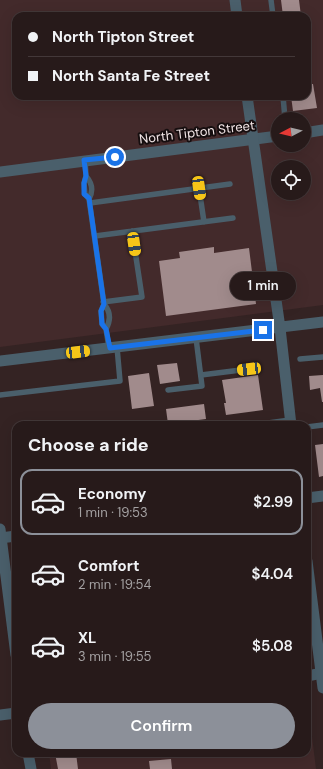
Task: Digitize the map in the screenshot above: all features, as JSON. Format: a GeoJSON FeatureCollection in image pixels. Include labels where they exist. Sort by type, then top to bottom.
{"type":"FeatureCollection","features":[{"type":"Feature","properties":{"kind":"street"},"geometry":{"type":"LineString","coordinates":[[235,0],[236,12]]}},
{"type":"Feature","properties":{"kind":"street"},"geometry":{"type":"LineString","coordinates":[[247,100],[280,328],[290,421]]}},
{"type":"Feature","properties":{"kind":"street"},"geometry":{"type":"LineString","coordinates":[[311,132],[323,130]]}},
{"type":"Feature","properties":{"kind":"street","name":"North Tipton Street"},"geometry":{"type":"LineString","coordinates":[[0,172],[271,137]]}},
{"type":"Feature","properties":{"kind":"street"},"geometry":{"type":"LineString","coordinates":[[0,361],[323,322]]}},
{"type":"Feature","properties":{"kind":"street"},"geometry":{"type":"LineString","coordinates":[[311,498],[323,496]]}},
{"type":"Feature","properties":{"kind":"street"},"geometry":{"type":"LineString","coordinates":[[12,536],[0,535],[12,619]]}},
{"type":"Feature","properties":{"kind":"street"},"geometry":{"type":"LineString","coordinates":[[311,591],[323,688]]}},
{"type":"Feature","properties":{"kind":"street"},"geometry":{"type":"LineString","coordinates":[[311,675],[322,674]]}},
{"type":"Feature","properties":{"kind":"street"},"geometry":{"type":"LineString","coordinates":[[0,715],[12,714]]}},
{"type":"Feature","properties":{"kind":"street"},"geometry":{"type":"LineString","coordinates":[[28,757],[30,769]]}},
{"type":"Feature","properties":{"kind":"lane"},"geometry":{"type":"LineString","coordinates":[[271,0],[272,12]]}},
{"type":"Feature","properties":{"kind":"lane"},"geometry":{"type":"LineString","coordinates":[[283,100],[284,112]]}},
{"type":"Feature","properties":{"kind":"lane"},"geometry":{"type":"LineString","coordinates":[[0,396],[120,381],[113,348],[106,329],[110,322],[109,310],[104,303],[90,201],[92,182],[86,176],[84,160]]}},
{"type":"Feature","properties":{"kind":"lane"},"geometry":{"type":"LineString","coordinates":[[90,201],[230,184]]}},
{"type":"Feature","properties":{"kind":"lane"},"geometry":{"type":"LineString","coordinates":[[199,188],[204,222]]}},
{"type":"Feature","properties":{"kind":"lane"},"geometry":{"type":"LineString","coordinates":[[95,236],[233,218]]}},
{"type":"Feature","properties":{"kind":"lane"},"geometry":{"type":"LineString","coordinates":[[104,303],[142,297],[132,231]]}},
{"type":"Feature","properties":{"kind":"lane"},"geometry":{"type":"LineString","coordinates":[[168,390],[202,386],[196,338]]}},
{"type":"Feature","properties":{"kind":"lane"},"geometry":{"type":"LineString","coordinates":[[300,360],[323,356]]}},
{"type":"Feature","properties":{"kind":"lane"},"geometry":{"type":"LineString","coordinates":[[201,375],[249,369]]}},
{"type":"Feature","properties":{"kind":"lane"},"geometry":{"type":"LineString","coordinates":[[311,428],[323,426]]}},
{"type":"Feature","properties":{"kind":"shaded area"},"geometry":{"type":"Polygon","coordinates":[[[0,0],[323,0],[323,305],[0,347],[0,0]]]}},
{"type":"Feature","properties":{"kind":"shaded area"},"geometry":{"type":"Polygon","coordinates":[[[311,728],[316,769],[51,769],[50,757],[311,757],[311,728]]]}},
{"type":"Feature","properties":{"kind":"building"},"geometry":{"type":"Polygon","coordinates":[[[281,0],[299,0],[300,12],[282,12],[281,0]]]}},
{"type":"Feature","properties":{"kind":"building"},"geometry":{"type":"Polygon","coordinates":[[[311,84],[313,84],[317,108],[293,111],[292,100],[311,100],[311,84]]]}},
{"type":"Feature","properties":{"kind":"building"},"geometry":{"type":"Polygon","coordinates":[[[214,247],[214,253],[249,248],[256,304],[166,316],[159,261],[180,258],[179,252],[214,247]]]}},
{"type":"Feature","properties":{"kind":"building"},"geometry":{"type":"Polygon","coordinates":[[[177,363],[180,381],[160,384],[157,365],[177,363]]]}},
{"type":"Feature","properties":{"kind":"building"},"geometry":{"type":"Polygon","coordinates":[[[149,373],[154,406],[132,409],[128,376],[149,373]]]}},
{"type":"Feature","properties":{"kind":"building"},"geometry":{"type":"Polygon","coordinates":[[[258,375],[263,410],[226,415],[224,403],[226,403],[222,380],[258,375]]]}},
{"type":"Feature","properties":{"kind":"building"},"geometry":{"type":"Polygon","coordinates":[[[323,375],[322,402],[320,388],[310,390],[309,376],[323,375]]]}},
{"type":"Feature","properties":{"kind":"building"},"geometry":{"type":"Polygon","coordinates":[[[204,404],[206,419],[191,421],[168,421],[166,409],[204,404]]]}},
{"type":"Feature","properties":{"kind":"building"},"geometry":{"type":"Polygon","coordinates":[[[323,444],[323,476],[319,477],[315,445],[323,444]]]}},
{"type":"Feature","properties":{"kind":"building"},"geometry":{"type":"Polygon","coordinates":[[[56,757],[76,757],[78,769],[58,769],[56,757]]]}},
{"type":"Feature","properties":{"kind":"building"},"geometry":{"type":"Polygon","coordinates":[[[171,759],[172,769],[150,769],[149,761],[171,759]]]}},
{"type":"Feature","properties":{"kind":"route"},"geometry":{"type":"LineString","coordinates":[[115,157],[84,160],[86,176],[84,183],[84,194],[89,198],[104,304],[101,311],[102,324],[106,329],[110,348],[263,330]]}}]}
